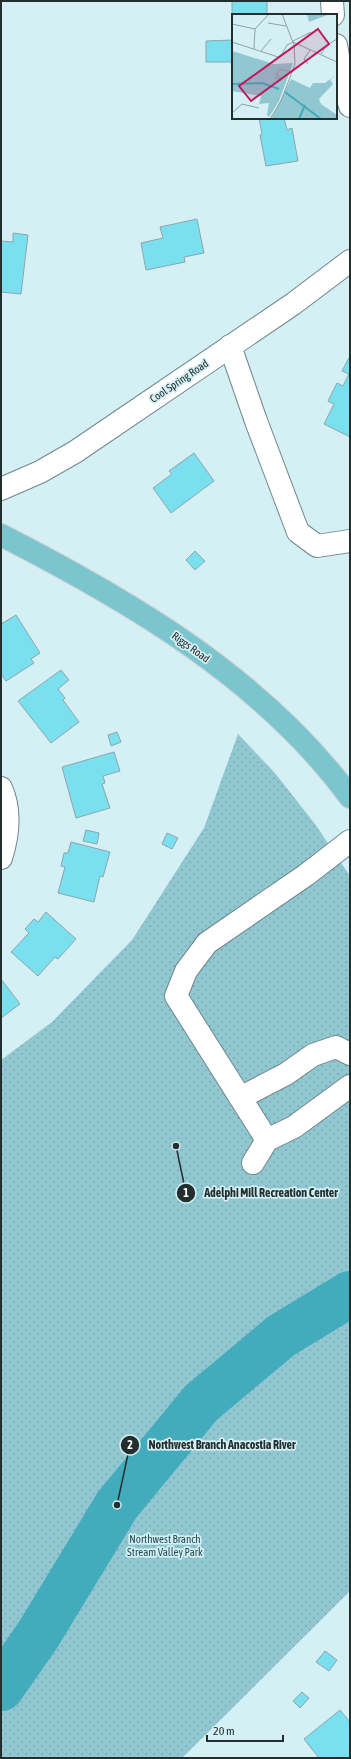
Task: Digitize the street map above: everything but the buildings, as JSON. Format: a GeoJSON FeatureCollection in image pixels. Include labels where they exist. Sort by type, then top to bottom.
{"type":"FeatureCollection","features":[{"type":"Feature","properties":{"kind":"main road","name":"Riggs Road"},"geometry":{"type":"LineString","coordinates":[[1,535],[51,560],[152,619],[220,668],[271,710],[311,749],[350,797]]}},
{"type":"Feature","properties":{"kind":"street"},"geometry":{"type":"LineString","coordinates":[[332,1],[333,14]]}},
{"type":"Feature","properties":{"kind":"street"},"geometry":{"type":"LineString","coordinates":[[337,51],[342,79],[350,106]]}},
{"type":"Feature","properties":{"kind":"street","name":"Cool Spring Road"},"geometry":{"type":"LineString","coordinates":[[1,489],[40,472],[75,452],[292,304],[350,261]]}},
{"type":"Feature","properties":{"kind":"street"},"geometry":{"type":"LineString","coordinates":[[230,346],[256,422],[298,532],[317,546],[350,541]]}},
{"type":"Feature","properties":{"kind":"street"},"geometry":{"type":"LineString","coordinates":[[1,788],[4,793],[8,818],[1,858]]}},
{"type":"Feature","properties":{"kind":"street"},"geometry":{"type":"LineString","coordinates":[[266,1140],[176,996],[186,971],[207,943],[306,875],[350,841]]}},
{"type":"Feature","properties":{"kind":"street"},"geometry":{"type":"LineString","coordinates":[[240,1098],[286,1074],[313,1055],[336,1047],[350,1054]]}},
{"type":"Feature","properties":{"kind":"street"},"geometry":{"type":"LineString","coordinates":[[253,1163],[266,1140],[294,1127],[350,1086]]}},
{"type":"Feature","properties":{"kind":"green space","name":"Northwest Branch Stream Valley Park"},"geometry":{"type":"Polygon","coordinates":[[[238,734],[274,772],[315,824],[350,876],[350,1591],[182,1758],[1,1758],[1,1060],[52,1022],[132,940],[204,828],[238,734]]]}},
{"type":"Feature","properties":{"kind":"waterway"},"geometry":{"type":"LineString","coordinates":[[1,1688],[38,1635],[117,1505],[201,1403],[281,1336],[350,1294]]}},
{"type":"Feature","properties":{"kind":"place","name":"Adelphi Mill Recreation Center"},"geometry":{"type":"Point","coordinates":[176,1146]}},
{"type":"Feature","properties":{"kind":"place","name":"Northwest Branch Anacostia River"},"geometry":{"type":"Point","coordinates":[117,1505]}}]}
